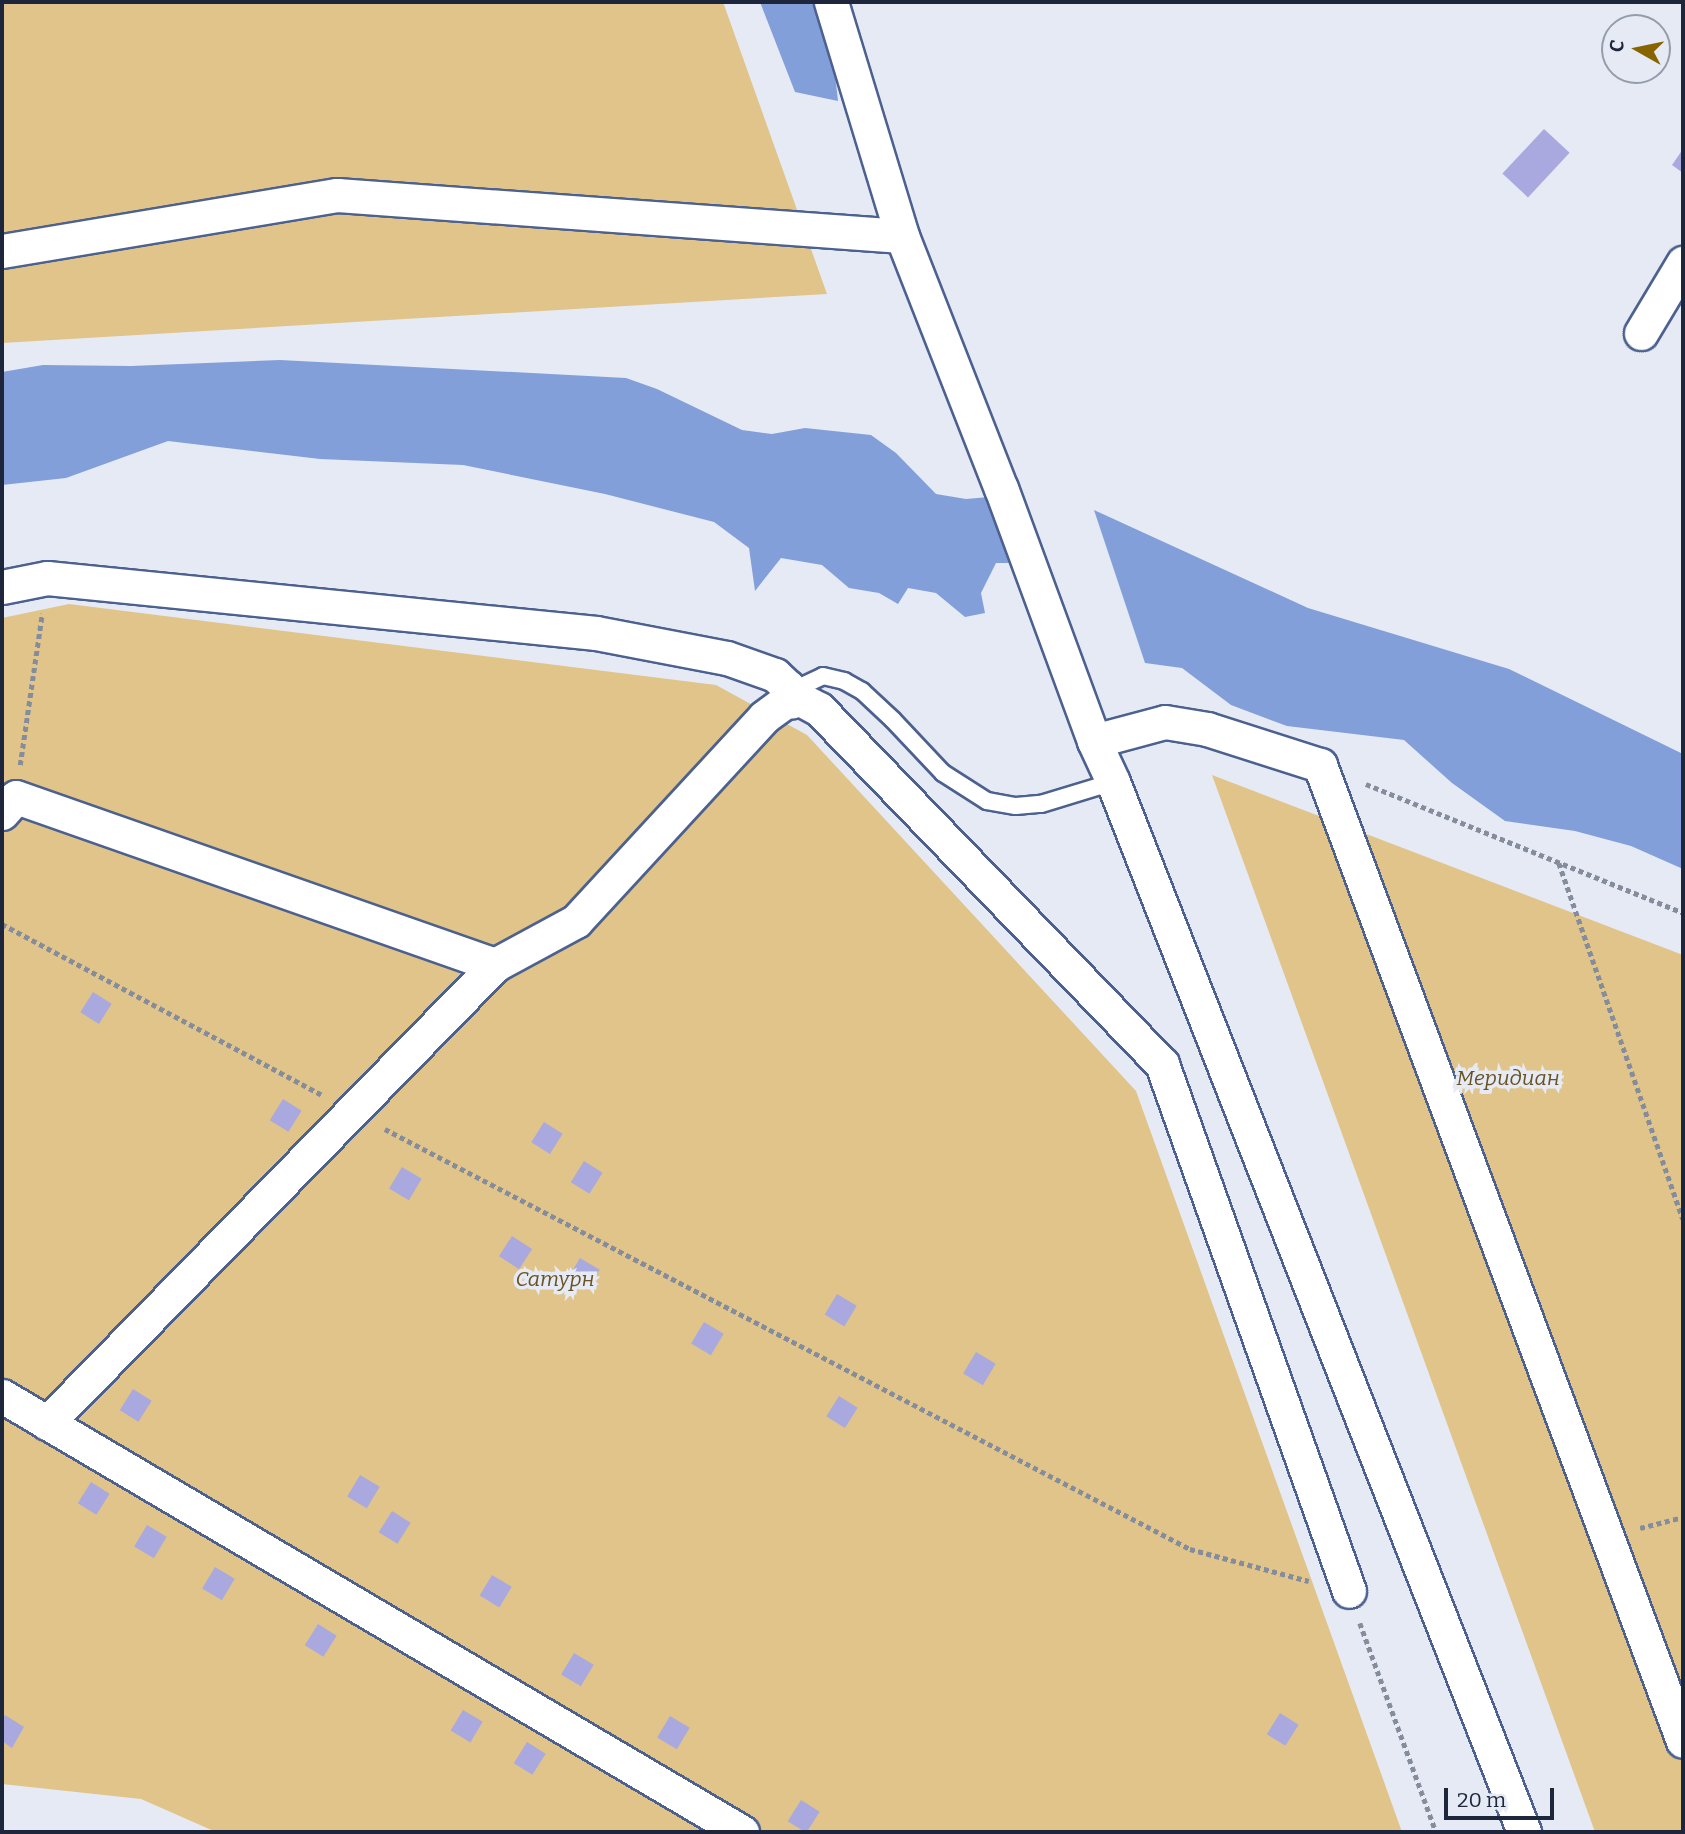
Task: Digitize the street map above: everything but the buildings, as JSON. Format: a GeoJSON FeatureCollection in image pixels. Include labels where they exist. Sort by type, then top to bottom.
{"type":"FeatureCollection","features":[{"type":"Feature","properties":{"kind":"street"},"geometry":{"type":"LineString","coordinates":[[831,2],[902,236],[1001,488],[1094,741],[1113,782],[1524,1832]]}},
{"type":"Feature","properties":{"kind":"street"},"geometry":{"type":"LineString","coordinates":[[2,251],[337,195],[902,236]]}},
{"type":"Feature","properties":{"kind":"street"},"geometry":{"type":"LineString","coordinates":[[1641,333],[1683,263]]}},
{"type":"Feature","properties":{"kind":"street"},"geometry":{"type":"LineString","coordinates":[[2,587],[47,578],[596,633],[727,658],[775,675],[788,687],[792,701]]}},
{"type":"Feature","properties":{"kind":"street"},"geometry":{"type":"LineString","coordinates":[[47,1423],[495,965],[576,921],[764,717],[785,702],[800,699],[819,709],[1162,1064],[1349,1591]]}},
{"type":"Feature","properties":{"kind":"street"},"geometry":{"type":"LineString","coordinates":[[1094,741],[1165,722],[1207,729],[1320,765],[1683,1741]]}},
{"type":"Feature","properties":{"kind":"street"},"geometry":{"type":"LineString","coordinates":[[9,805],[495,965]]}},
{"type":"Feature","properties":{"kind":"street"},"geometry":{"type":"LineString","coordinates":[[2,1396],[742,1832]]}},
{"type":"Feature","properties":{"kind":"lane"},"geometry":{"type":"LineString","coordinates":[[792,701],[802,686],[823,676],[844,681],[862,691],[943,773],[987,802],[1016,806],[1041,804],[1113,782]]}},
{"type":"Feature","properties":{"kind":"path"},"geometry":{"type":"LineString","coordinates":[[9,805],[47,578]]}},
{"type":"Feature","properties":{"kind":"path"},"geometry":{"type":"LineString","coordinates":[[1320,765],[1683,913]]}},
{"type":"Feature","properties":{"kind":"path"},"geometry":{"type":"LineString","coordinates":[[1559,862],[1683,1219]]}},
{"type":"Feature","properties":{"kind":"path"},"geometry":{"type":"LineString","coordinates":[[2,924],[1190,1549],[1349,1591],[1436,1832]]}},
{"type":"Feature","properties":{"kind":"path"},"geometry":{"type":"LineString","coordinates":[[1607,1536],[1683,1517]]}},
{"type":"Feature","properties":{"kind":"green space"},"geometry":{"type":"Polygon","coordinates":[[[2,2],[723,2],[827,294],[2,343],[2,2]]]}},
{"type":"Feature","properties":{"kind":"green space","name":"Сатурн"},"geometry":{"type":"Polygon","coordinates":[[[69,604],[716,685],[807,735],[1136,1091],[1402,1832],[216,1832],[141,1799],[2,1784],[2,618],[69,604]]]}},
{"type":"Feature","properties":{"kind":"green space","name":"Меридиан"},"geometry":{"type":"Polygon","coordinates":[[[1212,775],[1683,955],[1683,1832],[1595,1832],[1212,775]]]}},
{"type":"Feature","properties":{"kind":"water"},"geometry":{"type":"Polygon","coordinates":[[[760,2],[812,2],[833,57],[838,101],[795,92],[760,2]]]}},
{"type":"Feature","properties":{"kind":"water"},"geometry":{"type":"Polygon","coordinates":[[[280,360],[626,378],[657,389],[742,430],[772,434],[805,428],[871,435],[896,453],[936,494],[966,499],[989,497],[1015,563],[996,563],[981,593],[985,613],[965,617],[936,593],[908,588],[898,604],[879,593],[849,588],[822,565],[781,558],[755,591],[749,548],[714,522],[605,494],[463,465],[320,459],[168,441],[66,478],[2,485],[2,372],[43,365],[131,366],[280,360]]]}},
{"type":"Feature","properties":{"kind":"water"},"geometry":{"type":"Polygon","coordinates":[[[1094,510],[1308,608],[1509,669],[1683,754],[1683,869],[1631,846],[1575,831],[1505,821],[1452,783],[1404,740],[1287,726],[1231,705],[1182,668],[1145,663],[1094,510]]]}}]}
